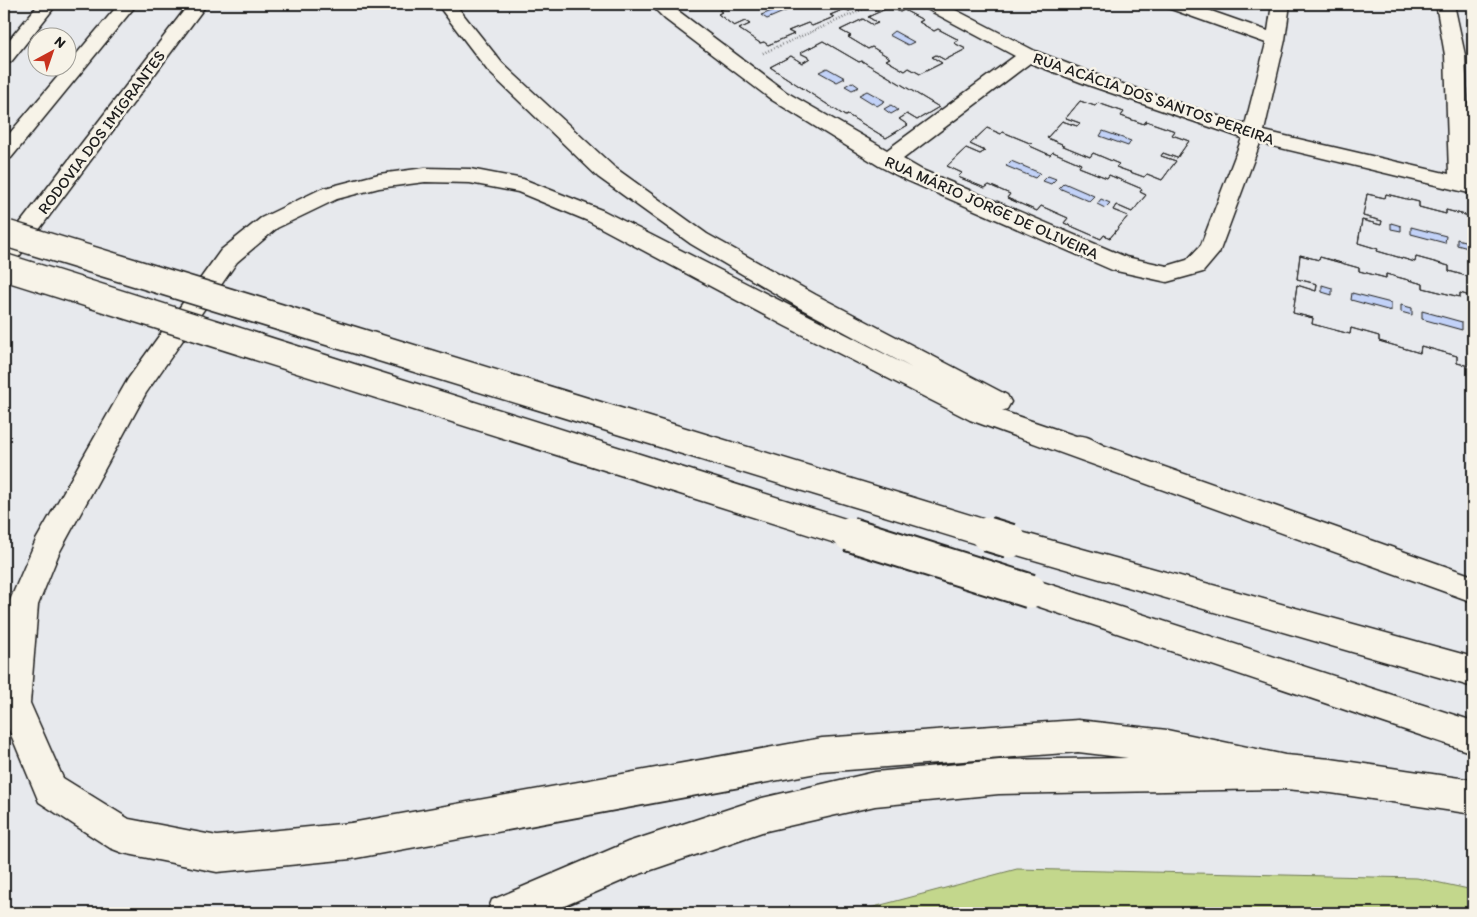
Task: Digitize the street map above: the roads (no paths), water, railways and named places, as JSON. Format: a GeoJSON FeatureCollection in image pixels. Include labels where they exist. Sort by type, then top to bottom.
{"type":"FeatureCollection","features":[{"type":"Feature","properties":{"kind":"main road"},"geometry":{"type":"LineString","coordinates":[[4,58],[48,4]]}},
{"type":"Feature","properties":{"kind":"main road"},"geometry":{"type":"LineString","coordinates":[[4,153],[128,4]]}},
{"type":"Feature","properties":{"kind":"main road","name":"RODOVIA DOS IMIGRANTES"},"geometry":{"type":"LineString","coordinates":[[4,260],[198,4]]}},
{"type":"Feature","properties":{"kind":"main road"},"geometry":{"type":"LineString","coordinates":[[446,4],[495,67],[606,172],[699,239],[807,301],[1095,454]]}},
{"type":"Feature","properties":{"kind":"main road","name":"RUA MÁRIO JORGE DE OLIVEIRA"},"geometry":{"type":"LineString","coordinates":[[659,4],[779,96],[914,175],[1120,264],[1167,274],[1195,266],[1211,248],[1253,135],[1276,40],[1281,4]]}},
{"type":"Feature","properties":{"kind":"main road"},"geometry":{"type":"LineString","coordinates":[[1174,4],[1276,40]]}},
{"type":"Feature","properties":{"kind":"main road"},"geometry":{"type":"LineString","coordinates":[[1445,4],[1455,55],[1467,186]]}},
{"type":"Feature","properties":{"kind":"main road","name":"RUA ACÁCIA DOS SANTOS PEREIRA"},"geometry":{"type":"LineString","coordinates":[[948,7],[1028,55],[1095,81],[1253,135],[1467,186]]}},
{"type":"Feature","properties":{"kind":"main road"},"geometry":{"type":"LineString","coordinates":[[887,160],[1028,55]]}},
{"type":"Feature","properties":{"kind":"main road"},"geometry":{"type":"LineString","coordinates":[[1285,772],[1167,746],[1078,736],[822,755],[351,841],[217,854],[123,835],[51,790],[9,703],[13,614],[46,549],[137,386],[229,256],[269,223],[329,194],[379,181],[426,176],[470,176],[523,186],[596,216],[794,320],[979,413],[1473,589]]}},
{"type":"Feature","properties":{"kind":"main road"},"geometry":{"type":"LineString","coordinates":[[4,233],[1010,541],[1473,672]]}},
{"type":"Feature","properties":{"kind":"main road"},"geometry":{"type":"LineString","coordinates":[[4,267],[1030,591],[1473,737]]}},
{"type":"Feature","properties":{"kind":"main road"},"geometry":{"type":"LineString","coordinates":[[505,913],[628,860],[726,827],[762,815],[875,789],[1000,777],[1285,772],[1331,776],[1473,797]]}}]}
